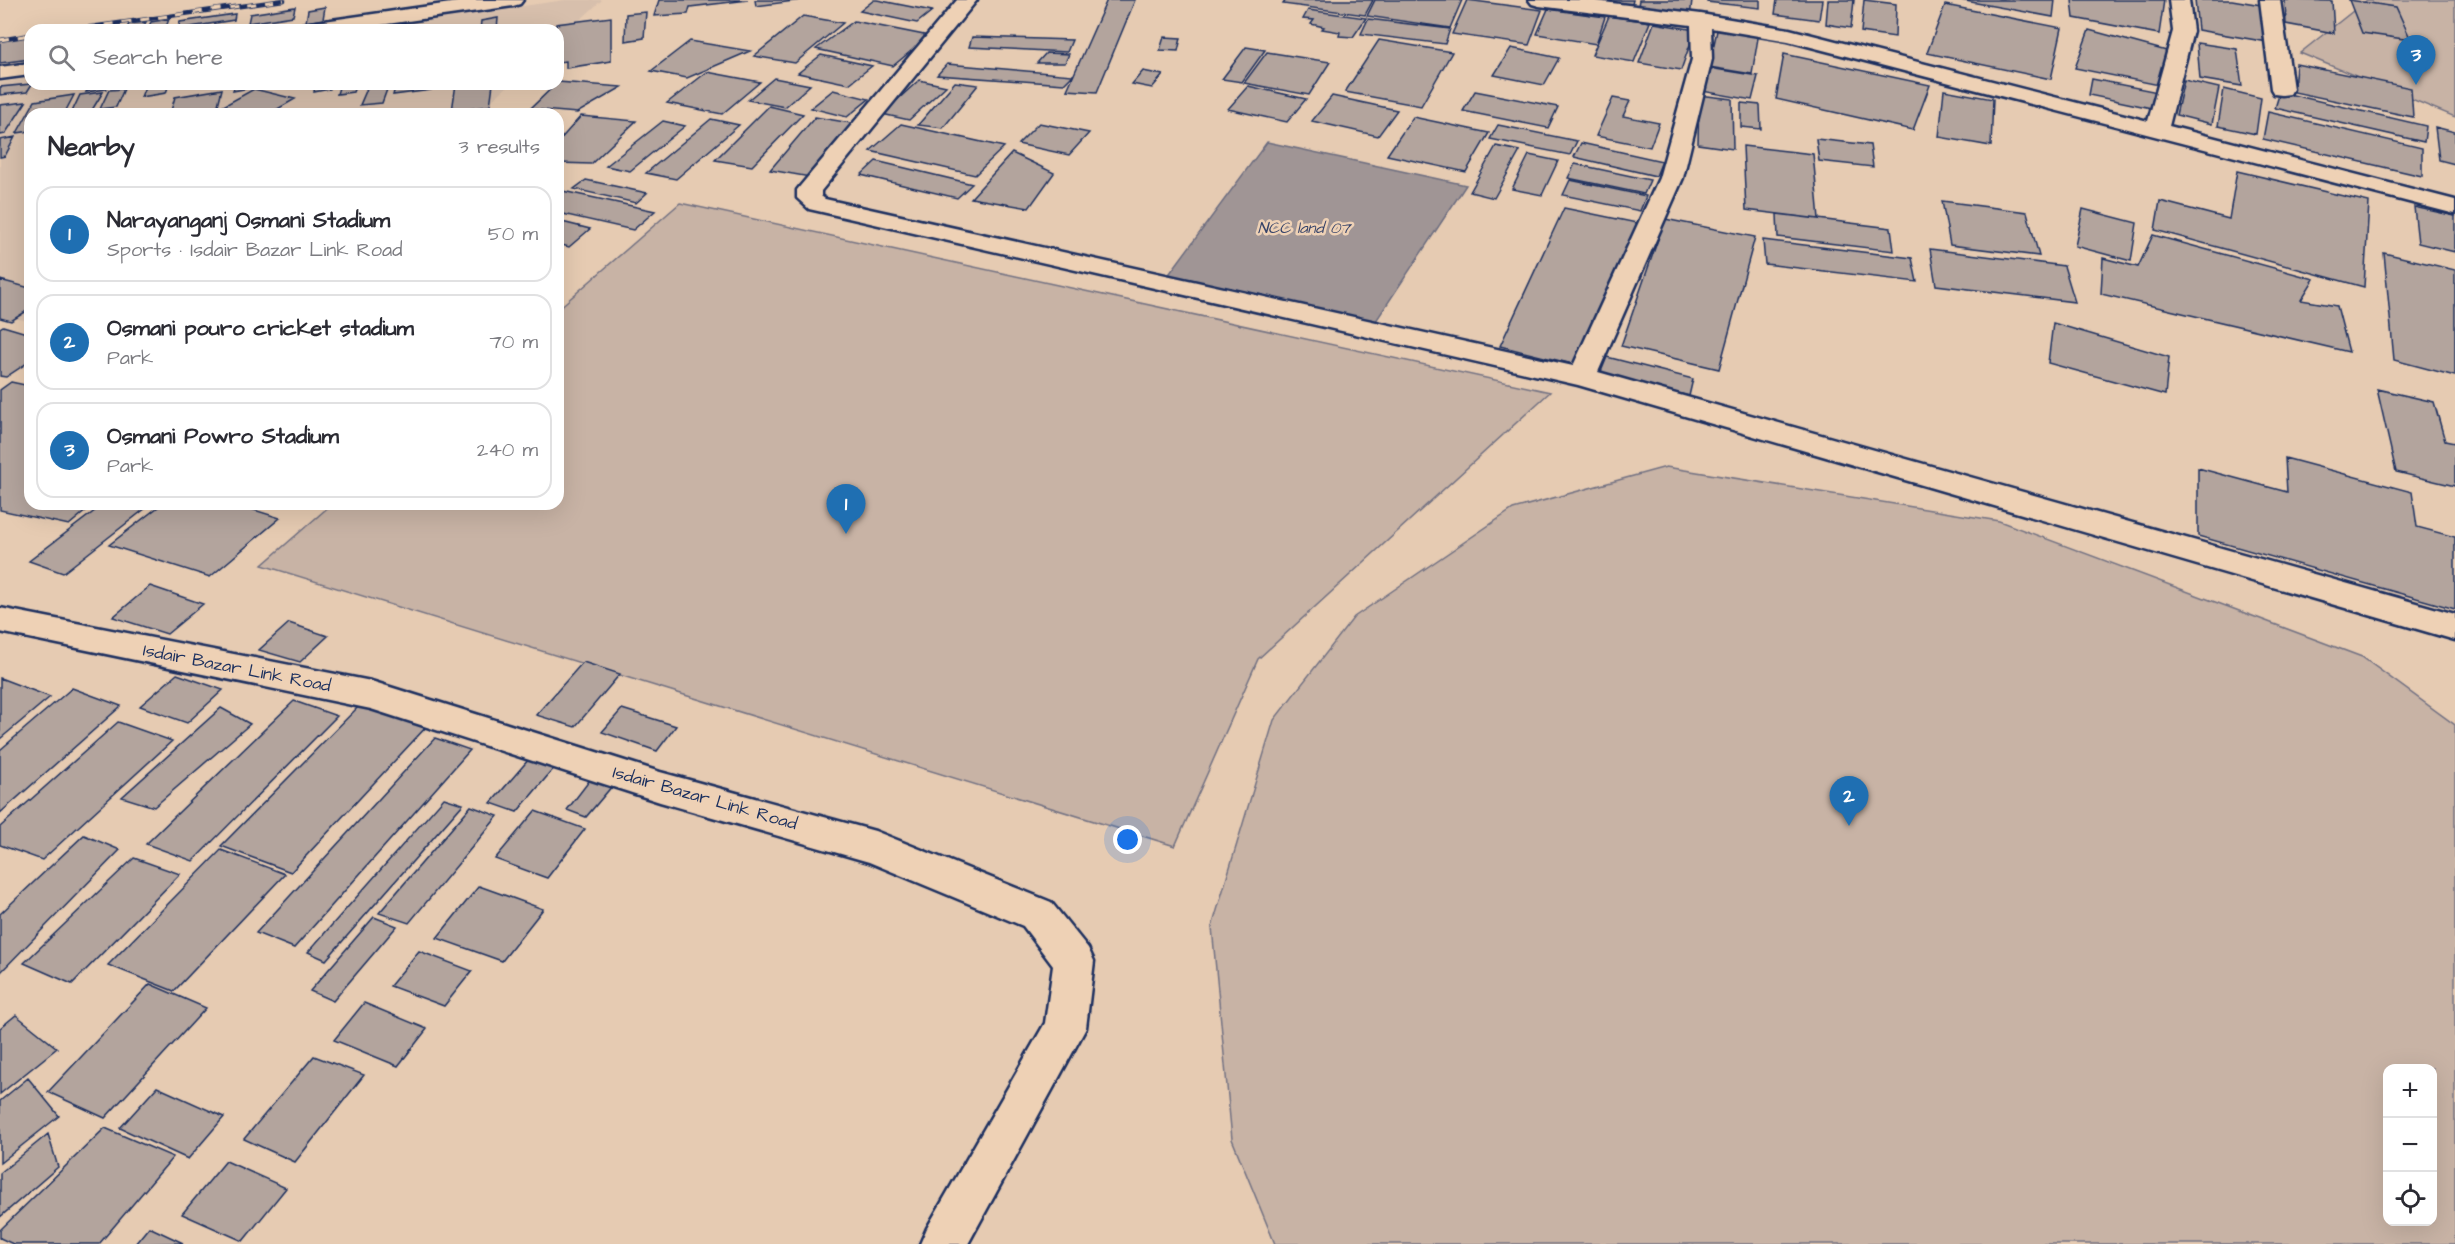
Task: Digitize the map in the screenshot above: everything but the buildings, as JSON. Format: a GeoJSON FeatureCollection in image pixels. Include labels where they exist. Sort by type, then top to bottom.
{"type":"FeatureCollection","features":[{"type":"Feature","properties":{"kind":"street"},"geometry":{"type":"LineString","coordinates":[[345,24],[513,0]]}},
{"type":"Feature","properties":{"kind":"street"},"geometry":{"type":"LineString","coordinates":[[967,0],[809,190],[809,198],[817,204],[1582,377],[2455,627]]}},
{"type":"Feature","properties":{"kind":"street"},"geometry":{"type":"LineString","coordinates":[[1539,0],[1701,20],[1789,35],[2455,207]]}},
{"type":"Feature","properties":{"kind":"street"},"geometry":{"type":"LineString","coordinates":[[2157,129],[2184,31],[2179,0]]}},
{"type":"Feature","properties":{"kind":"street"},"geometry":{"type":"LineString","coordinates":[[2270,0],[2282,89]]}},
{"type":"Feature","properties":{"kind":"street"},"geometry":{"type":"LineString","coordinates":[[1582,377],[1671,178],[1702,59],[1701,20]]}},
{"type":"Feature","properties":{"kind":"street"},"geometry":{"type":"LineString","coordinates":[[0,74],[24,70]]}},
{"type":"Feature","properties":{"kind":"street","name":"Isdair Bazar Link Road"},"geometry":{"type":"LineString","coordinates":[[0,620],[371,695],[660,788],[875,847],[1037,914],[1074,961],[1065,1028],[943,1244]]}},
{"type":"Feature","properties":{"kind":"shaded area"},"geometry":{"type":"Polygon","coordinates":[[[565,0],[602,0],[564,35],[564,24],[401,24],[565,0]]]}},
{"type":"Feature","properties":{"kind":"shaded area"},"geometry":{"type":"Polygon","coordinates":[[[2367,0],[2455,0],[2455,117],[2300,53],[2367,0]]]}},
{"type":"Feature","properties":{"kind":"shaded area"},"geometry":{"type":"Polygon","coordinates":[[[24,79],[24,90],[503,90],[484,108],[24,108],[24,320],[0,316],[0,83],[24,79]]]}},
{"type":"Feature","properties":{"kind":"shaded area"},"geometry":{"type":"Polygon","coordinates":[[[680,203],[1550,392],[1258,659],[1175,846],[262,565],[325,510],[564,510],[564,304],[680,203]]]}},
{"type":"Feature","properties":{"kind":"shaded area"},"geometry":{"type":"Polygon","coordinates":[[[1666,467],[1999,521],[2362,657],[2455,725],[2455,1244],[1275,1244],[1232,1139],[1212,927],[1274,720],[1354,617],[1513,509],[1666,467]]]}},
{"type":"Feature","properties":{"kind":"water","name":"NCC land 07"},"geometry":{"type":"Polygon","coordinates":[[[1267,142],[1466,185],[1376,321],[1167,277],[1267,142]]]}},
{"type":"Feature","properties":{"kind":"railway"},"geometry":{"type":"LineString","coordinates":[[112,24],[284,0]]}},
{"type":"Feature","properties":{"kind":"railway"},"geometry":{"type":"LineString","coordinates":[[0,40],[24,36]]}},
{"type":"Feature","properties":{"kind":"place","name":"Osmani Powro Stadium"},"geometry":{"type":"Point","coordinates":[2416,85]}},
{"type":"Feature","properties":{"kind":"place","name":"Narayanganj Osmani Stadium"},"geometry":{"type":"Point","coordinates":[846,534]}},
{"type":"Feature","properties":{"kind":"place","name":"Osmani pouro cricket stadium"},"geometry":{"type":"Point","coordinates":[1849,826]}}]}
